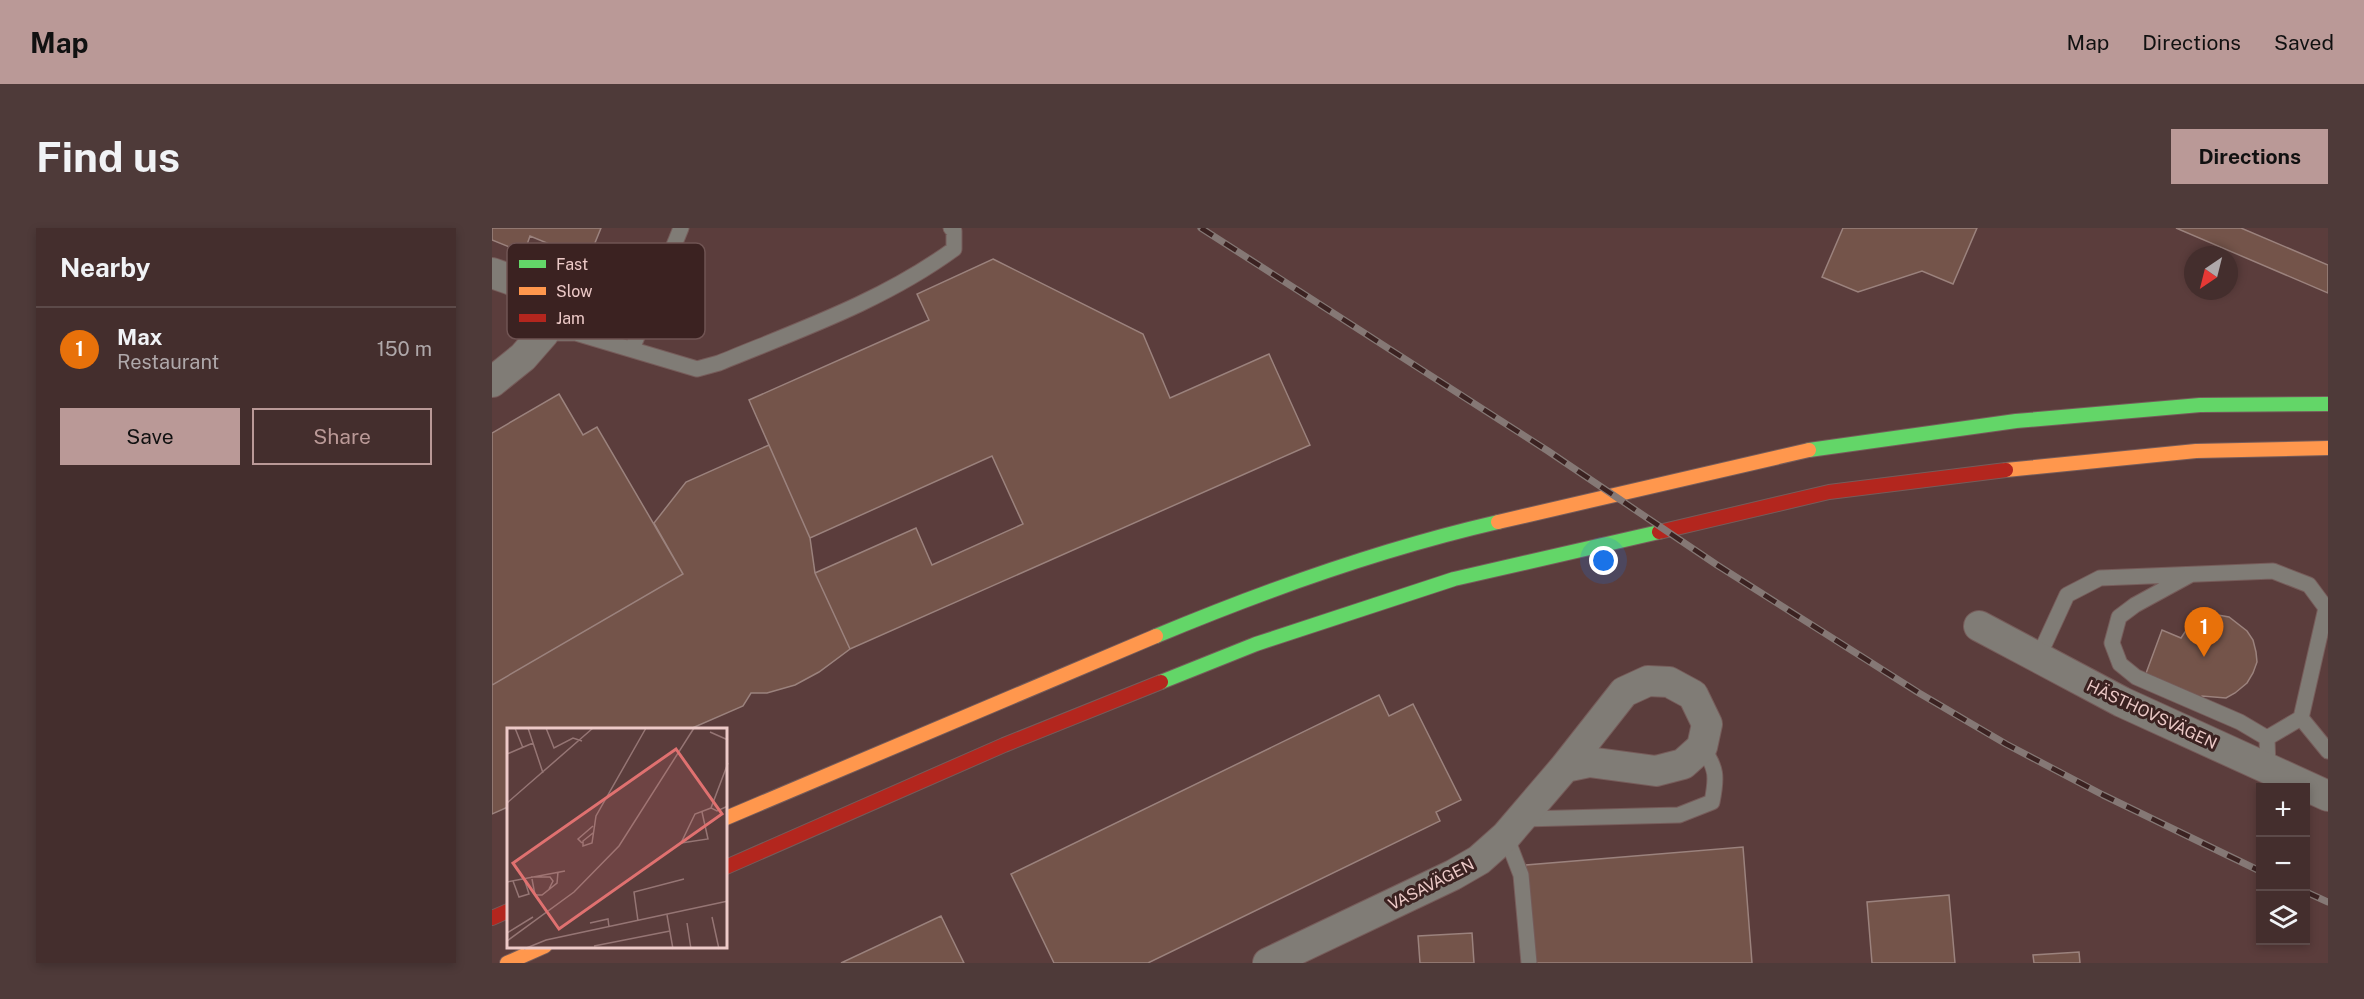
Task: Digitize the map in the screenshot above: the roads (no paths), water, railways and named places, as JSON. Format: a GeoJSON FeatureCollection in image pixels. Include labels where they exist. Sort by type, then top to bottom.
{"type":"FeatureCollection","features":[{"type":"Feature","properties":{"kind":"highway"},"geometry":{"type":"LineString","coordinates":[[728,817],[1233,604],[1439,536],[1814,449],[2016,421],[2200,405],[2328,404]]}},
{"type":"Feature","properties":{"kind":"highway"},"geometry":{"type":"LineString","coordinates":[[728,866],[1004,746],[1234,653],[1454,579],[1829,492],[2020,468],[2196,451],[2328,448]]}},
{"type":"Feature","properties":{"kind":"highway"},"geometry":{"type":"LineString","coordinates":[[492,918],[507,911]]}},
{"type":"Feature","properties":{"kind":"highway"},"geometry":{"type":"LineString","coordinates":[[507,963],[541,948]]}},
{"type":"Feature","properties":{"kind":"street"},"geometry":{"type":"LineString","coordinates":[[492,273],[507,278]]}},
{"type":"Feature","properties":{"kind":"street"},"geometry":{"type":"LineString","coordinates":[[492,382],[523,357],[539,339]]}},
{"type":"Feature","properties":{"kind":"street","name":"HÄSTHOVSVÄGEN"},"geometry":{"type":"LineString","coordinates":[[1979,626],[2122,702],[2268,769],[2327,790]]}},
{"type":"Feature","properties":{"kind":"street","name":"VASAVÄGEN"},"geometry":{"type":"LineString","coordinates":[[1268,963],[1454,875],[1479,860],[1513,827],[1565,767],[1624,692],[1648,681],[1669,682],[1693,695],[1707,724],[1702,747]]}},
{"type":"Feature","properties":{"kind":"street"},"geometry":{"type":"LineString","coordinates":[[1565,767],[1589,762],[1656,771],[1683,764],[1702,747]]}},
{"type":"Feature","properties":{"kind":"lane"},"geometry":{"type":"LineString","coordinates":[[675,243],[681,228]]}},
{"type":"Feature","properties":{"kind":"lane"},"geometry":{"type":"LineString","coordinates":[[597,339],[697,369],[719,363],[873,299],[932,265],[954,249],[954,231],[951,228]]}},
{"type":"Feature","properties":{"kind":"lane"},"geometry":{"type":"LineString","coordinates":[[632,349],[636,339]]}},
{"type":"Feature","properties":{"kind":"lane"},"geometry":{"type":"LineString","coordinates":[[2038,658],[2067,595],[2100,578],[2273,570],[2309,585],[2326,608],[2301,718],[2267,738]]}},
{"type":"Feature","properties":{"kind":"lane"},"geometry":{"type":"LineString","coordinates":[[2193,574],[2119,616],[2112,643],[2120,664],[2136,676],[2240,722],[2267,738]]}},
{"type":"Feature","properties":{"kind":"lane"},"geometry":{"type":"LineString","coordinates":[[2301,718],[2328,751]]}},
{"type":"Feature","properties":{"kind":"lane"},"geometry":{"type":"LineString","coordinates":[[2267,738],[2268,769]]}},
{"type":"Feature","properties":{"kind":"lane"},"geometry":{"type":"LineString","coordinates":[[1529,963],[1521,875],[1513,827],[1679,815],[1712,802],[1716,782],[1713,762],[1702,747]]}},
{"type":"Feature","properties":{"kind":"railway"},"geometry":{"type":"LineString","coordinates":[[1201,228],[1548,451],[1717,565],[1919,693],[2006,744],[2103,795],[2256,869]]}},
{"type":"Feature","properties":{"kind":"railway"},"geometry":{"type":"LineString","coordinates":[[2310,894],[2328,902]]}},
{"type":"Feature","properties":{"kind":"place","name":"Max"},"geometry":{"type":"Point","coordinates":[2204,657]}}]}
